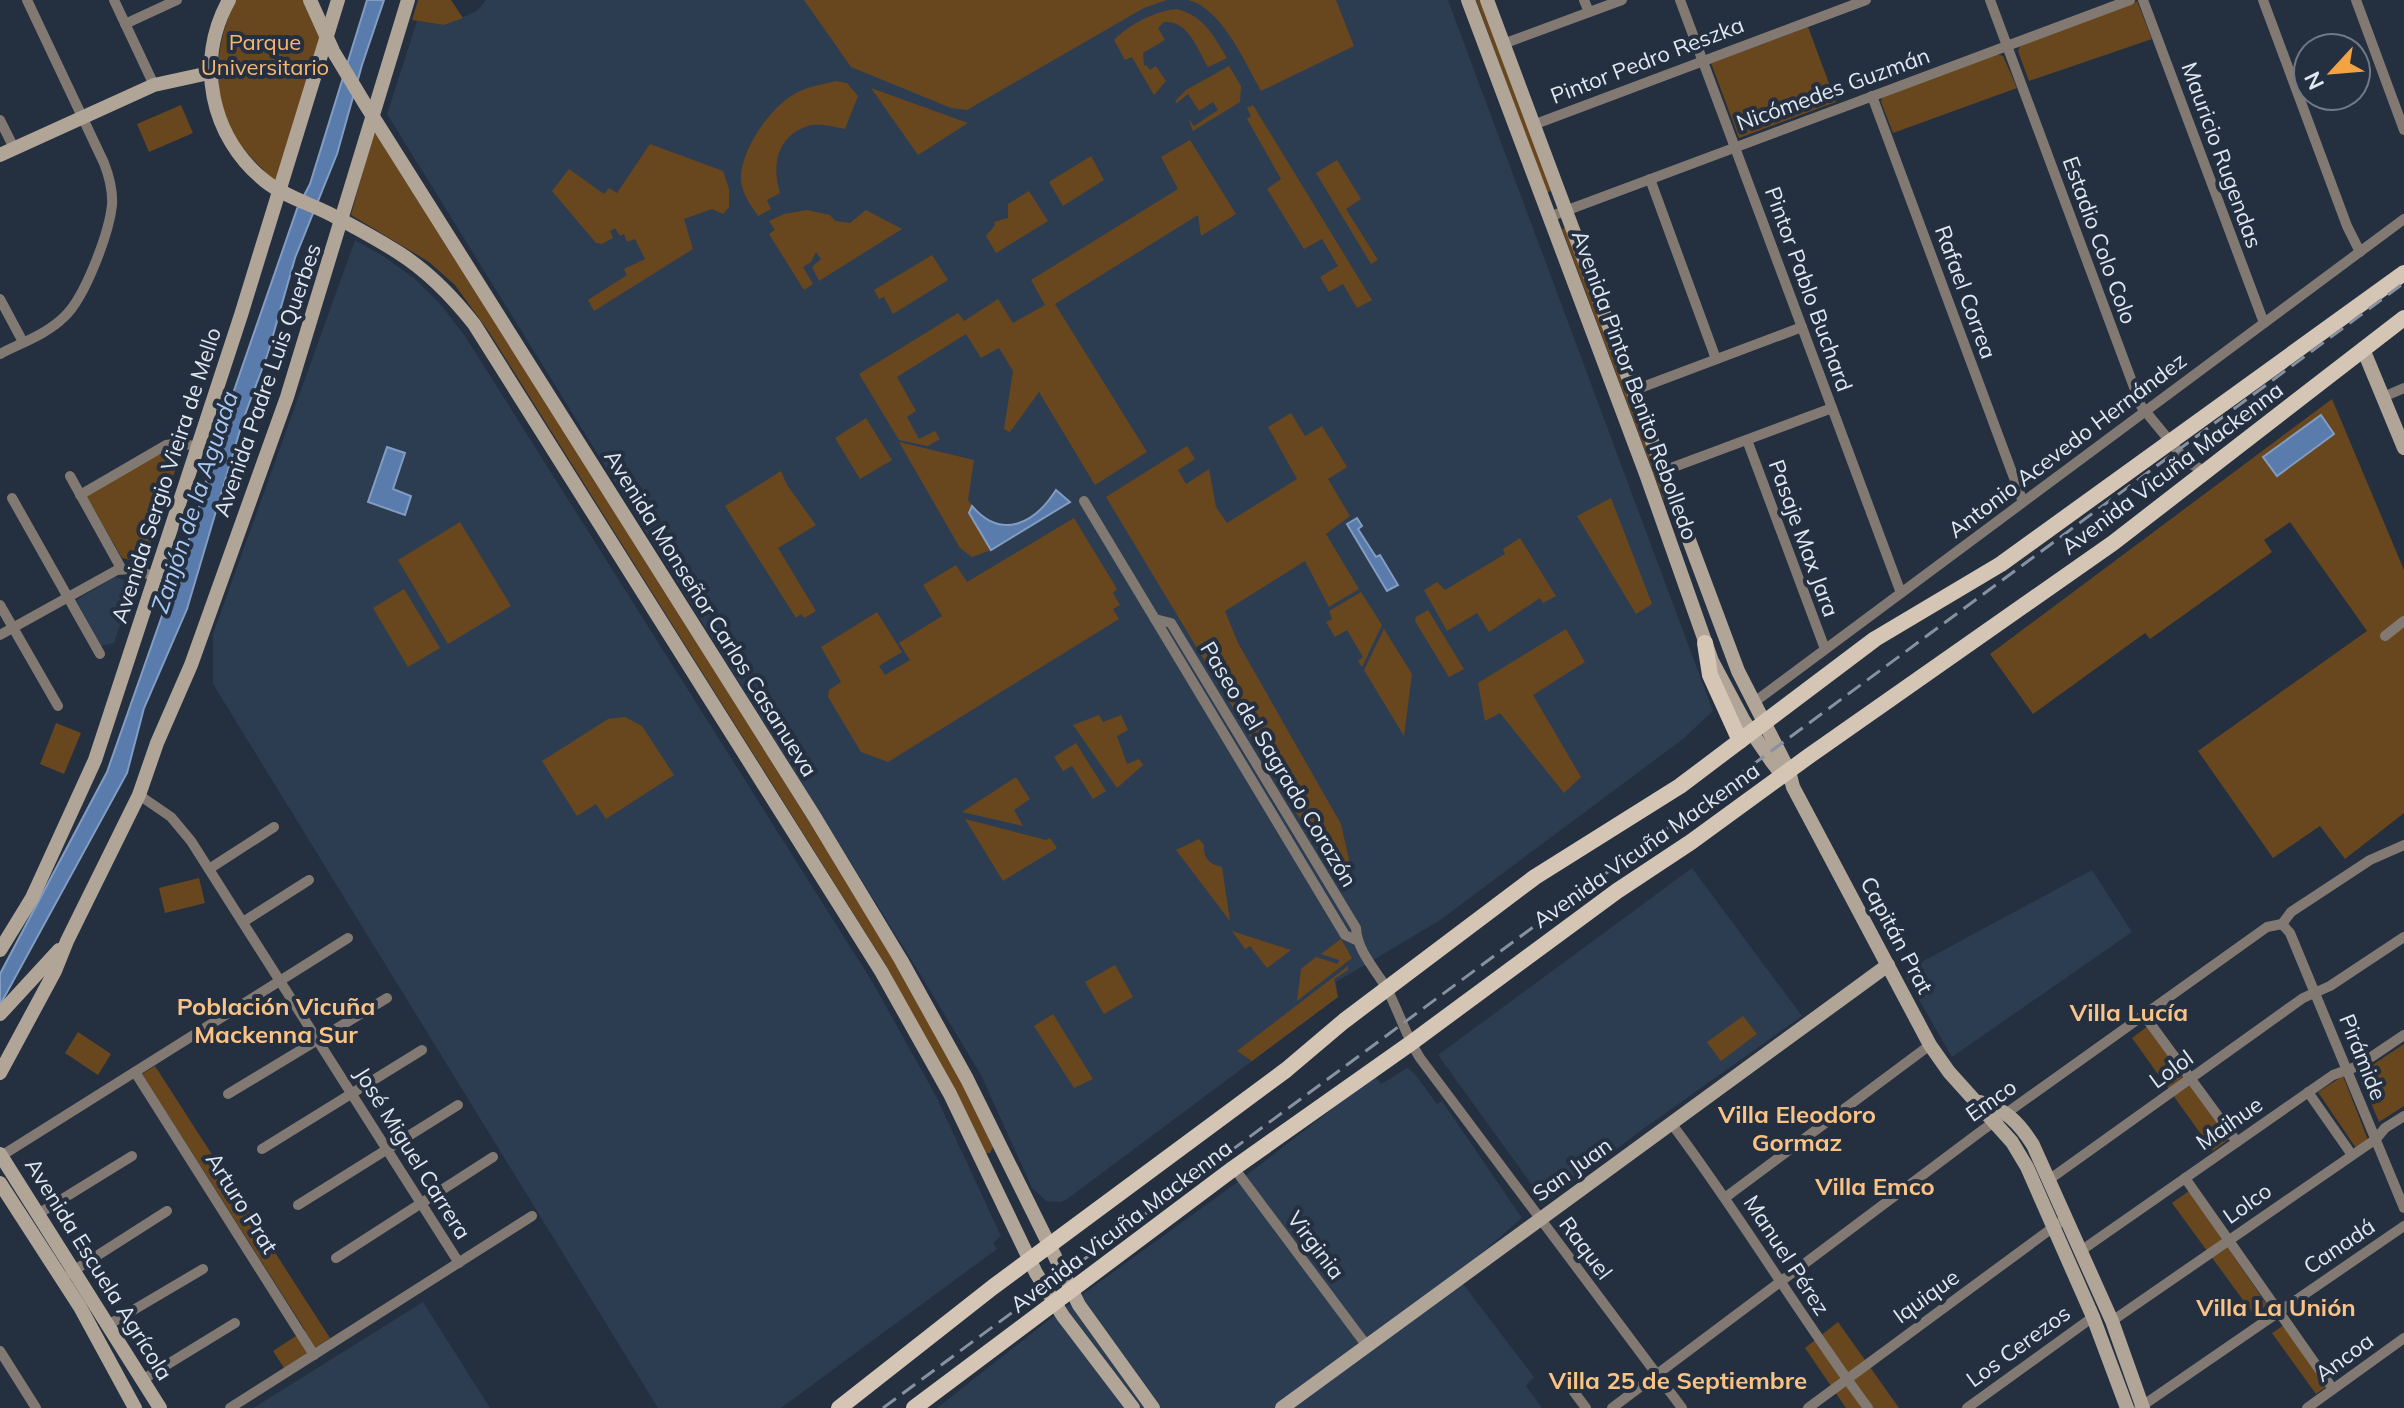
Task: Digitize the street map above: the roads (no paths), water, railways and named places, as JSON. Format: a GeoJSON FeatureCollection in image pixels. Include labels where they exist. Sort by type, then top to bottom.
{"type":"FeatureCollection","features":[{"type":"Feature","properties":{"kind":"main road","name":"Avenida Monseñor Carlos Casanueva"},"geometry":{"type":"LineString","coordinates":[[229,0],[215,31],[209,73],[217,113],[228,136],[251,168],[286,194],[328,213],[402,255],[430,276],[474,324],[881,971],[950,1094],[1032,1267],[1133,1408]]}},
{"type":"Feature","properties":{"kind":"main road","name":"Avenida Monseñor Carlos Casanueva"},"geometry":{"type":"LineString","coordinates":[[310,0],[333,51],[368,109],[814,816],[901,960],[960,1065],[1072,1291],[1095,1330],[1153,1408]]}},
{"type":"Feature","properties":{"kind":"main road","name":"Avenida Sergio Vieira de Mello"},"geometry":{"type":"LineString","coordinates":[[0,950],[32,898],[95,760],[198,447],[286,194],[338,0]]}},
{"type":"Feature","properties":{"kind":"main road","name":"Avenida Padre Luis Querbes"},"geometry":{"type":"LineString","coordinates":[[67,941],[139,795],[200,640],[287,397],[342,221],[368,109],[408,0]]}},
{"type":"Feature","properties":{"kind":"main road","name":"Avenida Pintor Benito Rebolledo"},"geometry":{"type":"LineString","coordinates":[[1468,0],[1652,489],[1705,643]]}},
{"type":"Feature","properties":{"kind":"main road","name":"Avenida Pintor Benito Rebolledo"},"geometry":{"type":"LineString","coordinates":[[1487,0],[1715,611],[1753,703],[1752,731],[1787,775]]}},
{"type":"Feature","properties":{"kind":"main road"},"geometry":{"type":"LineString","coordinates":[[7,152],[154,85],[209,73]]}},
{"type":"Feature","properties":{"kind":"main road","name":"Avenida Vicuña Mackenna"},"geometry":{"type":"LineString","coordinates":[[839,1408],[1032,1267],[1049,1245],[1298,1061],[1386,988],[1553,864],[1658,801],[1891,629],[2001,564],[2281,359],[2404,260]]}},
{"type":"Feature","properties":{"kind":"main road","name":"Avenida Vicuña Mackenna"},"geometry":{"type":"LineString","coordinates":[[2281,359],[2344,318],[2404,273]]}},
{"type":"Feature","properties":{"kind":"main road","name":"Avenida Vicuña Mackenna"},"geometry":{"type":"LineString","coordinates":[[914,1408],[1234,1168],[1411,1043],[1617,891],[1787,775],[2060,581],[2207,472],[2404,318]]}},
{"type":"Feature","properties":{"kind":"main road"},"geometry":{"type":"LineString","coordinates":[[2363,349],[2404,448]]}},
{"type":"Feature","properties":{"kind":"main road"},"geometry":{"type":"LineString","coordinates":[[1697,618],[1715,611]]}},
{"type":"Feature","properties":{"kind":"main road"},"geometry":{"type":"LineString","coordinates":[[1705,643],[1714,685],[1752,731]]}},
{"type":"Feature","properties":{"kind":"main road","name":"Capitán Prat"},"geometry":{"type":"LineString","coordinates":[[1787,775],[1930,1045],[1949,1072],[1978,1102],[1990,1104],[2001,1118],[2061,1222],[2082,1250],[2112,1321],[2138,1407]]}},
{"type":"Feature","properties":{"kind":"main road"},"geometry":{"type":"LineString","coordinates":[[0,1014],[67,941]]}},
{"type":"Feature","properties":{"kind":"main road"},"geometry":{"type":"LineString","coordinates":[[0,1073],[51,979],[67,941]]}},
{"type":"Feature","properties":{"kind":"main road","name":"San Juan"},"geometry":{"type":"LineString","coordinates":[[1282,1408],[1888,965]]}},
{"type":"Feature","properties":{"kind":"main road","name":"Capitán Prat"},"geometry":{"type":"LineString","coordinates":[[2001,1118],[2027,1135],[2050,1179],[2093,1317],[2138,1407]]}},
{"type":"Feature","properties":{"kind":"main road","name":"Avenida Escuela Agrícola"},"geometry":{"type":"LineString","coordinates":[[0,1155],[38,1214],[88,1320],[135,1408]]}},
{"type":"Feature","properties":{"kind":"main road","name":"Avenida Escuela Agrícola"},"geometry":{"type":"LineString","coordinates":[[0,1183],[108,1325],[160,1408]]}},
{"type":"Feature","properties":{"kind":"street"},"geometry":{"type":"LineString","coordinates":[[0,354],[53,326],[73,309],[88,281],[112,204],[110,181],[27,0]]}},
{"type":"Feature","properties":{"kind":"street"},"geometry":{"type":"LineString","coordinates":[[114,0],[154,85]]}},
{"type":"Feature","properties":{"kind":"street"},"geometry":{"type":"LineString","coordinates":[[125,24],[177,0]]}},
{"type":"Feature","properties":{"kind":"street"},"geometry":{"type":"LineString","coordinates":[[1584,0],[1589,12]]}},
{"type":"Feature","properties":{"kind":"street"},"geometry":{"type":"LineString","coordinates":[[1503,44],[1622,0]]}},
{"type":"Feature","properties":{"kind":"street","name":"Pintor Pablo Buchard"},"geometry":{"type":"LineString","coordinates":[[1680,0],[1901,593]]}},
{"type":"Feature","properties":{"kind":"street","name":"Pintor Pedro Reszka"},"geometry":{"type":"LineString","coordinates":[[1533,125],[1866,0]]}},
{"type":"Feature","properties":{"kind":"street","name":"Estadio Colo Colo"},"geometry":{"type":"LineString","coordinates":[[1990,0],[2135,392],[2145,412],[2187,462],[2207,472]]}},
{"type":"Feature","properties":{"kind":"street"},"geometry":{"type":"LineString","coordinates":[[2094,0],[2099,12]]}},
{"type":"Feature","properties":{"kind":"street","name":"Nicómedes Guzmán"},"geometry":{"type":"LineString","coordinates":[[1549,217],[2130,0]]}},
{"type":"Feature","properties":{"kind":"street","name":"Mauricio Rugendas"},"geometry":{"type":"LineString","coordinates":[[2143,0],[2264,323]]}},
{"type":"Feature","properties":{"kind":"street"},"geometry":{"type":"LineString","coordinates":[[2263,0],[2347,226],[2360,252]]}},
{"type":"Feature","properties":{"kind":"street"},"geometry":{"type":"LineString","coordinates":[[2356,0],[2404,130]]}},
{"type":"Feature","properties":{"kind":"street","name":"Rafael Correa"},"geometry":{"type":"LineString","coordinates":[[1872,96],[2023,502]]}},
{"type":"Feature","properties":{"kind":"street"},"geometry":{"type":"LineString","coordinates":[[0,120],[7,152]]}},
{"type":"Feature","properties":{"kind":"street"},"geometry":{"type":"LineString","coordinates":[[1650,179],[1716,359]]}},
{"type":"Feature","properties":{"kind":"street","name":"Antonio Acevedo Hernández"},"geometry":{"type":"LineString","coordinates":[[1753,703],[2404,219]]}},
{"type":"Feature","properties":{"kind":"street"},"geometry":{"type":"LineString","coordinates":[[0,299],[23,342]]}},
{"type":"Feature","properties":{"kind":"street"},"geometry":{"type":"LineString","coordinates":[[1632,391],[1802,327]]}},
{"type":"Feature","properties":{"kind":"street"},"geometry":{"type":"LineString","coordinates":[[2383,397],[2404,388]]}},
{"type":"Feature","properties":{"kind":"street"},"geometry":{"type":"LineString","coordinates":[[1663,471],[1832,408]]}},
{"type":"Feature","properties":{"kind":"street","name":"Pasaje Max Jara"},"geometry":{"type":"LineString","coordinates":[[1747,440],[1825,649]]}},
{"type":"Feature","properties":{"kind":"street"},"geometry":{"type":"LineString","coordinates":[[80,495],[166,445],[181,443],[198,447]]}},
{"type":"Feature","properties":{"kind":"street"},"geometry":{"type":"LineString","coordinates":[[70,476],[121,568]]}},
{"type":"Feature","properties":{"kind":"street"},"geometry":{"type":"LineString","coordinates":[[12,498],[100,654]]}},
{"type":"Feature","properties":{"kind":"street","name":"Paseo del Sagrado Corazón"},"geometry":{"type":"LineString","coordinates":[[1084,501],[1155,619],[1171,623],[1356,928],[1356,940],[1386,988]]}},
{"type":"Feature","properties":{"kind":"street"},"geometry":{"type":"LineString","coordinates":[[0,635],[121,568],[157,577]]}},
{"type":"Feature","properties":{"kind":"street"},"geometry":{"type":"LineString","coordinates":[[0,605],[58,706]]}},
{"type":"Feature","properties":{"kind":"street"},"geometry":{"type":"LineString","coordinates":[[2385,636],[2404,621]]}},
{"type":"Feature","properties":{"kind":"street","name":"José Miguel Carrera"},"geometry":{"type":"LineString","coordinates":[[139,795],[180,825],[459,1263]]}},
{"type":"Feature","properties":{"kind":"street"},"geometry":{"type":"LineString","coordinates":[[209,869],[274,827]]}},
{"type":"Feature","properties":{"kind":"street","name":"Emco"},"geometry":{"type":"LineString","coordinates":[[1612,1408],[2001,1118],[2267,927],[2282,924],[2291,912],[2361,866],[2404,845]]}},
{"type":"Feature","properties":{"kind":"street"},"geometry":{"type":"LineString","coordinates":[[243,922],[309,880]]}},
{"type":"Feature","properties":{"kind":"street","name":"Pirámide"},"geometry":{"type":"LineString","coordinates":[[2282,924],[2288,929],[2404,1208]]}},
{"type":"Feature","properties":{"kind":"street","name":"Lolol"},"geometry":{"type":"LineString","coordinates":[[2050,1179],[2303,998],[2404,937]]}},
{"type":"Feature","properties":{"kind":"street"},"geometry":{"type":"LineString","coordinates":[[0,1155],[348,938]]}},
{"type":"Feature","properties":{"kind":"street","name":"Raquel"},"geometry":{"type":"LineString","coordinates":[[1386,988],[1411,1043],[1682,1408]]}},
{"type":"Feature","properties":{"kind":"street"},"geometry":{"type":"LineString","coordinates":[[228,1094],[387,998]]}},
{"type":"Feature","properties":{"kind":"street"},"geometry":{"type":"LineString","coordinates":[[2144,1015],[2237,1142]]}},
{"type":"Feature","properties":{"kind":"street","name":"Maihue"},"geometry":{"type":"LineString","coordinates":[[2082,1250],[2334,1074],[2358,1066],[2404,1035]]}},
{"type":"Feature","properties":{"kind":"street"},"geometry":{"type":"LineString","coordinates":[[1726,1197],[1930,1045]]}},
{"type":"Feature","properties":{"kind":"street"},"geometry":{"type":"LineString","coordinates":[[262,1149],[422,1050]]}},
{"type":"Feature","properties":{"kind":"street","name":"Arturo Prat"},"geometry":{"type":"LineString","coordinates":[[135,1072],[314,1355]]}},
{"type":"Feature","properties":{"kind":"street"},"geometry":{"type":"LineString","coordinates":[[2308,1092],[2352,1155]]}},
{"type":"Feature","properties":{"kind":"street"},"geometry":{"type":"LineString","coordinates":[[298,1205],[458,1105]]}},
{"type":"Feature","properties":{"kind":"street","name":"Lolco"},"geometry":{"type":"LineString","coordinates":[[2112,1321],[2376,1139],[2385,1128],[2404,1116]]}},
{"type":"Feature","properties":{"kind":"street","name":"Manuel Pérez"},"geometry":{"type":"LineString","coordinates":[[1671,1123],[1726,1197],[1868,1408]]}},
{"type":"Feature","properties":{"kind":"street"},"geometry":{"type":"LineString","coordinates":[[38,1214],[132,1156]]}},
{"type":"Feature","properties":{"kind":"street"},"geometry":{"type":"LineString","coordinates":[[336,1258],[493,1157]]}},
{"type":"Feature","properties":{"kind":"street","name":"Virginia"},"geometry":{"type":"LineString","coordinates":[[1234,1168],[1367,1346]]}},
{"type":"Feature","properties":{"kind":"street"},"geometry":{"type":"LineString","coordinates":[[2185,1178],[2333,1389]]}},
{"type":"Feature","properties":{"kind":"street"},"geometry":{"type":"LineString","coordinates":[[68,1274],[167,1211]]}},
{"type":"Feature","properties":{"kind":"street"},"geometry":{"type":"LineString","coordinates":[[230,1408],[532,1216]]}},
{"type":"Feature","properties":{"kind":"street","name":"Iquique"},"geometry":{"type":"LineString","coordinates":[[1808,1408],[2061,1222]]}},
{"type":"Feature","properties":{"kind":"street","name":"Canadá"},"geometry":{"type":"LineString","coordinates":[[2138,1407],[2404,1226]]}},
{"type":"Feature","properties":{"kind":"street"},"geometry":{"type":"LineString","coordinates":[[108,1325],[203,1269]]}},
{"type":"Feature","properties":{"kind":"street","name":"Los Cerezos"},"geometry":{"type":"LineString","coordinates":[[1967,1408],[2093,1317]]}},
{"type":"Feature","properties":{"kind":"street"},"geometry":{"type":"LineString","coordinates":[[142,1380],[235,1323]]}},
{"type":"Feature","properties":{"kind":"street","name":"Ancoa"},"geometry":{"type":"LineString","coordinates":[[2307,1408],[2404,1338]]}},
{"type":"Feature","properties":{"kind":"street"},"geometry":{"type":"LineString","coordinates":[[0,1351],[36,1408]]}},
{"type":"Feature","properties":{"kind":"street"},"geometry":{"type":"LineString","coordinates":[[1574,1392],[1586,1408]]}},
{"type":"Feature","properties":{"kind":"water"},"geometry":{"type":"Polygon","coordinates":[[[367,0],[384,0],[337,154],[295,258],[187,609],[144,708],[127,773],[0,1005],[0,974],[107,772],[195,522],[221,428],[297,209],[310,184],[367,0]]]}},
{"type":"Feature","properties":{"kind":"water"},"geometry":{"type":"Polygon","coordinates":[[[2321,415],[2334,434],[2277,476],[2263,457],[2321,415]]]}},
{"type":"Feature","properties":{"kind":"water"},"geometry":{"type":"Polygon","coordinates":[[[387,447],[405,453],[393,489],[411,496],[405,515],[368,502],[387,447]]]}},
{"type":"Feature","properties":{"kind":"water"},"geometry":{"type":"Polygon","coordinates":[[[1056,490],[1070,502],[991,550],[969,513],[972,506],[995,523],[1017,524],[1038,511],[1056,490]]]}},
{"type":"Feature","properties":{"kind":"water"},"geometry":{"type":"Polygon","coordinates":[[[1357,518],[1362,526],[1358,529],[1376,557],[1380,555],[1398,585],[1387,591],[1347,524],[1357,518]]]}},
{"type":"Feature","properties":{"kind":"railway"},"geometry":{"type":"LineString","coordinates":[[883,1408],[2404,283]]}},
{"type":"Feature","properties":{"kind":"district","name":"Villa Lucía"},"geometry":{"type":"Point","coordinates":[2129,1013]}},
{"type":"Feature","properties":{"kind":"district","name":"Población Vicuña Mackenna Sur"},"geometry":{"type":"Point","coordinates":[276,1021]}},
{"type":"Feature","properties":{"kind":"district","name":"Villa Eleodoro Gormaz"},"geometry":{"type":"Point","coordinates":[1797,1129]}},
{"type":"Feature","properties":{"kind":"district","name":"Villa Emco"},"geometry":{"type":"Point","coordinates":[1875,1187]}},
{"type":"Feature","properties":{"kind":"district","name":"Villa La Unión"},"geometry":{"type":"Point","coordinates":[2276,1308]}},
{"type":"Feature","properties":{"kind":"district","name":"Villa 25 de Septiembre"},"geometry":{"type":"Point","coordinates":[1678,1381]}},
{"type":"Feature","properties":{"kind":"park label","name":"Parque Universitario"},"geometry":{"type":"Point","coordinates":[265,54]}},
{"type":"Feature","properties":{"kind":"water label","name":"Zanjón de la Aguada"},"geometry":{"type":"Point","coordinates":[195,502]}}]}
